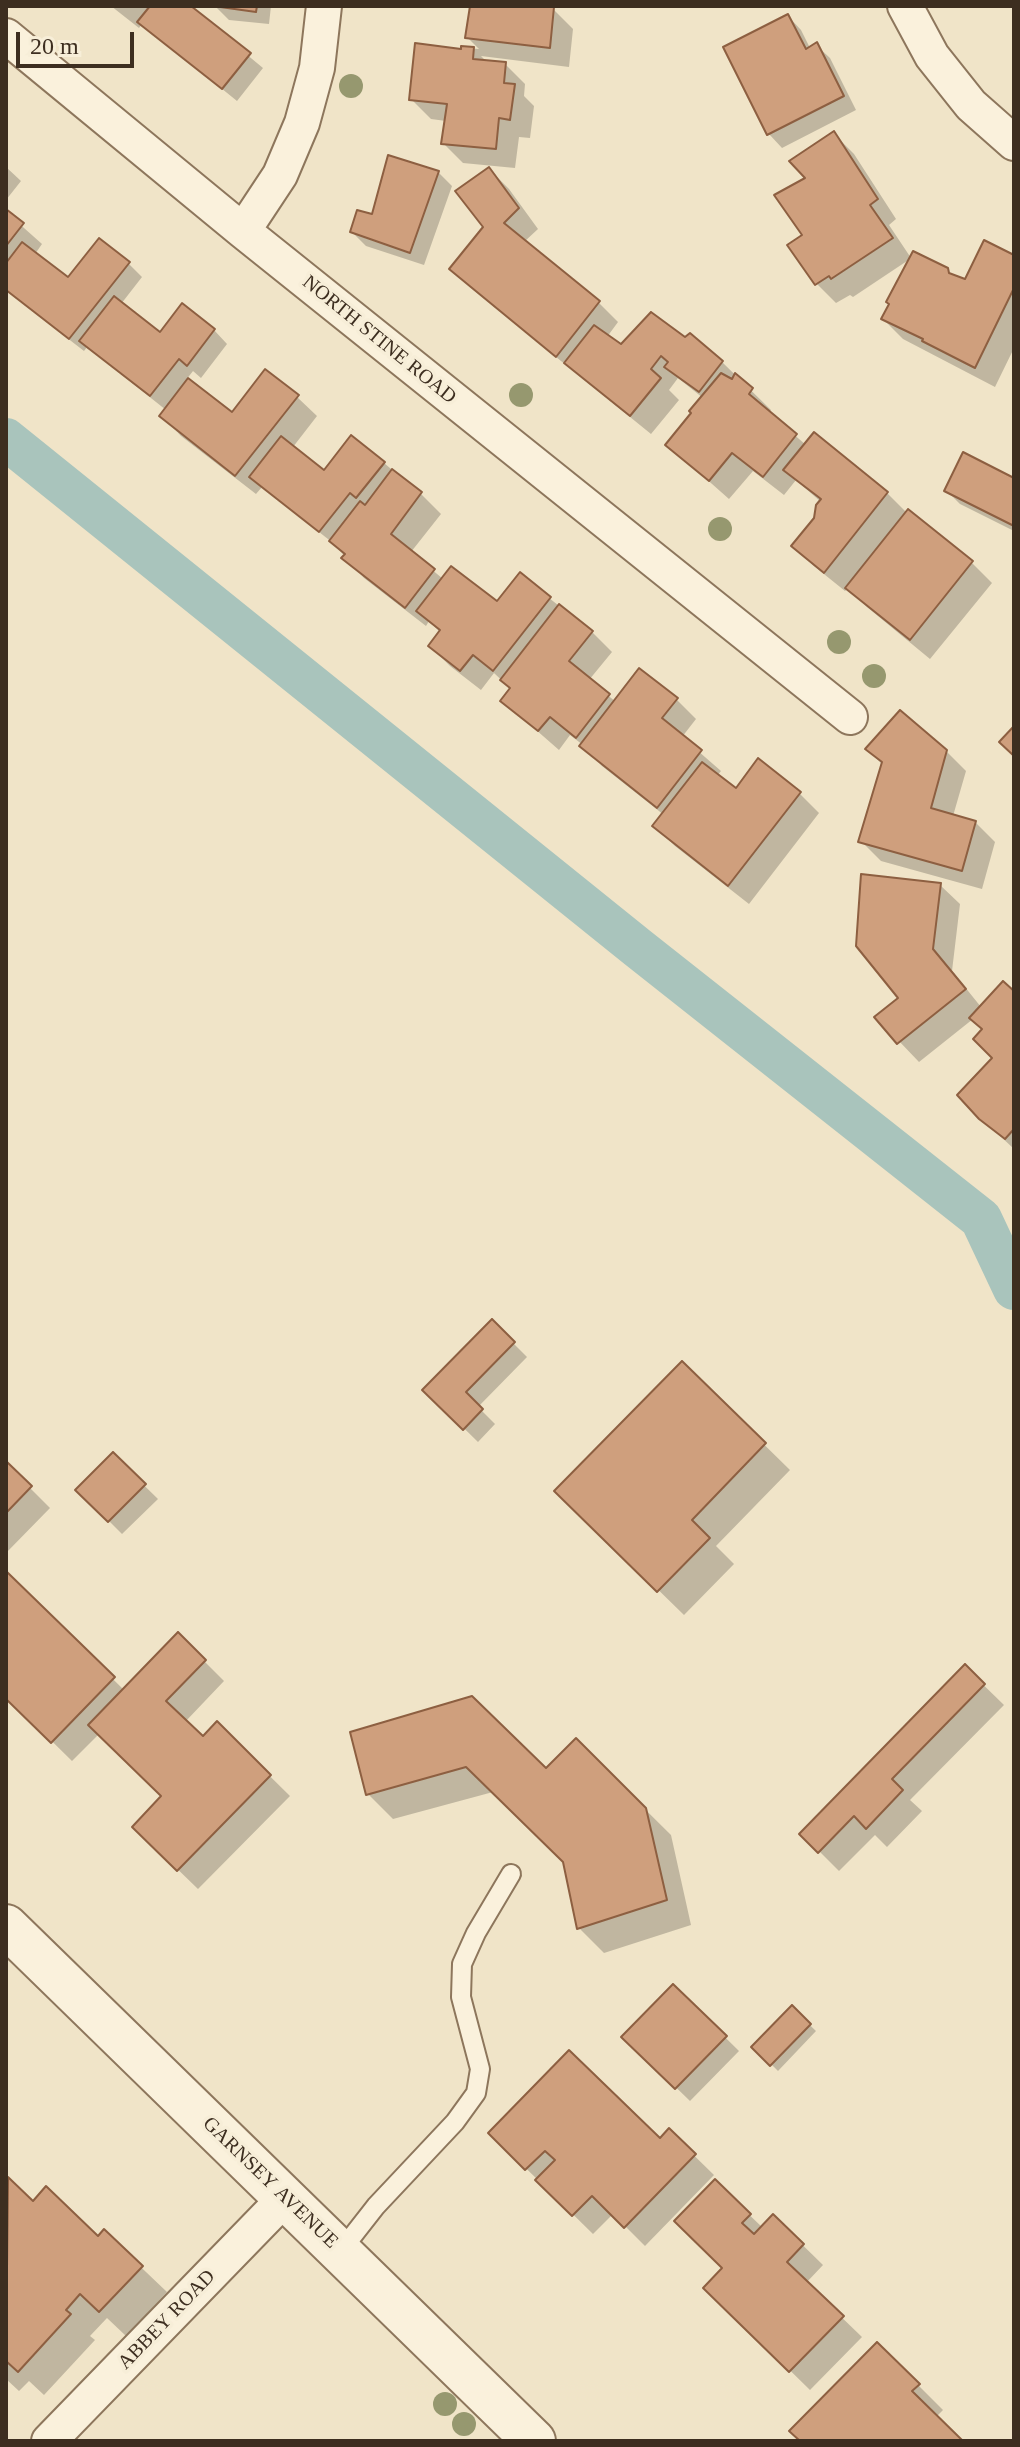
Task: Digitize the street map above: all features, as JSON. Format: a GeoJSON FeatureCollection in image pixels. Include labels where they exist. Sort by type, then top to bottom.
{"type":"FeatureCollection","features":[{"type":"Feature","properties":{"kind":"street"},"geometry":{"type":"LineString","coordinates":[[243,231],[280,175],[302,123],[317,68],[324,6]]}},
{"type":"Feature","properties":{"kind":"street"},"geometry":{"type":"LineString","coordinates":[[905,6],[932,56],[971,105],[1014,143]]}},
{"type":"Feature","properties":{"kind":"street","name":"NORTH STINE ROAD"},"geometry":{"type":"LineString","coordinates":[[6,36],[243,231],[850,717]]}},
{"type":"Feature","properties":{"kind":"street","name":"GARNSEY AVENUE"},"geometry":{"type":"LineString","coordinates":[[6,1926],[534,2441]]}},
{"type":"Feature","properties":{"kind":"street","name":"ABBEY ROAD"},"geometry":{"type":"LineString","coordinates":[[49,2441],[285,2198]]}},
{"type":"Feature","properties":{"kind":"lane"},"geometry":{"type":"LineString","coordinates":[[340,2252],[376,2206],[455,2122],[476,2093],[480,2069],[461,1997],[462,1964],[476,1933],[511,1874]]}},
{"type":"Feature","properties":{"kind":"building"},"geometry":{"type":"Polygon","coordinates":[[[150,6],[191,6],[251,53],[222,89],[137,22],[150,6]]]}},
{"type":"Feature","properties":{"kind":"building"},"geometry":{"type":"Polygon","coordinates":[[[213,6],[257,6],[256,12],[213,6]]]}},
{"type":"Feature","properties":{"kind":"building"},"geometry":{"type":"Polygon","coordinates":[[[470,6],[554,7],[550,48],[465,38],[470,6]]]}},
{"type":"Feature","properties":{"kind":"building"},"geometry":{"type":"Polygon","coordinates":[[[788,14],[806,49],[817,42],[844,96],[767,135],[723,47],[788,14]]]}},
{"type":"Feature","properties":{"kind":"building"},"geometry":{"type":"Polygon","coordinates":[[[415,43],[461,49],[461,46],[474,47],[473,59],[506,62],[504,83],[515,84],[510,120],[499,118],[496,149],[441,144],[447,104],[409,100],[415,43]]]}},
{"type":"Feature","properties":{"kind":"building"},"geometry":{"type":"Polygon","coordinates":[[[834,131],[878,199],[870,205],[893,238],[831,279],[829,276],[815,285],[787,245],[802,235],[774,195],[805,178],[789,161],[834,131]]]}},
{"type":"Feature","properties":{"kind":"building"},"geometry":{"type":"Polygon","coordinates":[[[388,155],[439,171],[410,253],[350,232],[357,210],[372,214],[388,155]]]}},
{"type":"Feature","properties":{"kind":"building"},"geometry":{"type":"Polygon","coordinates":[[[489,167],[519,208],[504,223],[600,301],[556,357],[449,269],[483,227],[455,191],[489,167]]]}},
{"type":"Feature","properties":{"kind":"building"},"geometry":{"type":"Polygon","coordinates":[[[6,209],[24,223],[6,246],[6,209]]]}},
{"type":"Feature","properties":{"kind":"building"},"geometry":{"type":"Polygon","coordinates":[[[99,238],[130,262],[69,339],[6,290],[6,263],[22,242],[68,277],[99,238]]]}},
{"type":"Feature","properties":{"kind":"building"},"geometry":{"type":"Polygon","coordinates":[[[984,240],[1014,255],[1014,288],[975,368],[881,319],[889,304],[886,302],[913,251],[965,279],[984,240]]]}},
{"type":"Feature","properties":{"kind":"building"},"geometry":{"type":"Polygon","coordinates":[[[114,296],[160,332],[182,303],[215,329],[187,366],[179,359],[150,396],[79,341],[114,296]]]}},
{"type":"Feature","properties":{"kind":"building"},"geometry":{"type":"Polygon","coordinates":[[[651,312],[685,337],[690,333],[723,361],[699,392],[664,367],[668,362],[661,356],[651,369],[661,378],[630,416],[564,363],[594,325],[621,344],[651,312]]]}},
{"type":"Feature","properties":{"kind":"building"},"geometry":{"type":"Polygon","coordinates":[[[265,369],[299,395],[235,476],[159,416],[188,378],[232,412],[265,369]]]}},
{"type":"Feature","properties":{"kind":"building"},"geometry":{"type":"Polygon","coordinates":[[[721,373],[732,379],[735,373],[753,388],[749,394],[797,434],[763,477],[732,453],[709,481],[665,445],[721,373]]]}},
{"type":"Feature","properties":{"kind":"building"},"geometry":{"type":"Polygon","coordinates":[[[814,432],[888,492],[824,573],[791,546],[814,518],[816,505],[821,499],[783,470],[814,432]]]}},
{"type":"Feature","properties":{"kind":"building"},"geometry":{"type":"Polygon","coordinates":[[[351,435],[385,462],[356,498],[350,493],[319,532],[249,477],[281,436],[324,470],[351,435]]]}},
{"type":"Feature","properties":{"kind":"building"},"geometry":{"type":"Polygon","coordinates":[[[963,452],[1014,478],[1014,526],[944,491],[963,452]]]}},
{"type":"Feature","properties":{"kind":"building"},"geometry":{"type":"Polygon","coordinates":[[[392,469],[422,492],[391,534],[435,569],[405,608],[341,558],[345,554],[329,541],[360,501],[365,505],[392,469]]]}},
{"type":"Feature","properties":{"kind":"building"},"geometry":{"type":"Polygon","coordinates":[[[908,509],[973,561],[910,640],[845,588],[908,509]]]}},
{"type":"Feature","properties":{"kind":"building"},"geometry":{"type":"Polygon","coordinates":[[[451,566],[497,601],[520,572],[551,597],[493,671],[473,655],[460,671],[428,646],[440,630],[416,611],[451,566]]]}},
{"type":"Feature","properties":{"kind":"building"},"geometry":{"type":"Polygon","coordinates":[[[559,604],[593,631],[569,661],[610,694],[576,738],[550,717],[538,731],[500,701],[510,688],[500,680],[559,604]]]}},
{"type":"Feature","properties":{"kind":"building"},"geometry":{"type":"Polygon","coordinates":[[[639,668],[678,698],[662,718],[702,750],[657,808],[579,746],[639,668]]]}},
{"type":"Feature","properties":{"kind":"building"},"geometry":{"type":"Polygon","coordinates":[[[900,710],[947,750],[931,808],[976,821],[962,871],[858,842],[882,762],[865,749],[900,710]]]}},
{"type":"Feature","properties":{"kind":"building"},"geometry":{"type":"Polygon","coordinates":[[[1014,726],[1014,756],[999,742],[1014,726]]]}},
{"type":"Feature","properties":{"kind":"building"},"geometry":{"type":"Polygon","coordinates":[[[758,758],[801,792],[728,886],[652,826],[702,762],[736,788],[758,758]]]}},
{"type":"Feature","properties":{"kind":"building"},"geometry":{"type":"Polygon","coordinates":[[[861,874],[941,883],[933,949],[966,989],[897,1044],[874,1017],[898,998],[856,946],[861,874]]]}},
{"type":"Feature","properties":{"kind":"building"},"geometry":{"type":"Polygon","coordinates":[[[1003,981],[1014,991],[1014,1129],[1005,1139],[979,1119],[957,1095],[992,1058],[973,1039],[982,1029],[969,1018],[1003,981]]]}},
{"type":"Feature","properties":{"kind":"building"},"geometry":{"type":"Polygon","coordinates":[[[492,1319],[515,1342],[466,1392],[483,1409],[463,1430],[422,1390],[492,1319]]]}},
{"type":"Feature","properties":{"kind":"building"},"geometry":{"type":"Polygon","coordinates":[[[682,1361],[766,1443],[692,1520],[710,1538],[657,1592],[554,1491],[682,1361]]]}},
{"type":"Feature","properties":{"kind":"building"},"geometry":{"type":"Polygon","coordinates":[[[113,1452],[146,1484],[108,1522],[75,1490],[113,1452]]]}},
{"type":"Feature","properties":{"kind":"building"},"geometry":{"type":"Polygon","coordinates":[[[6,1461],[32,1486],[6,1513],[6,1461]]]}},
{"type":"Feature","properties":{"kind":"building"},"geometry":{"type":"Polygon","coordinates":[[[6,1571],[115,1677],[51,1743],[6,1699],[6,1571]]]}},
{"type":"Feature","properties":{"kind":"building"},"geometry":{"type":"Polygon","coordinates":[[[178,1632],[206,1660],[166,1701],[203,1736],[217,1721],[271,1775],[177,1871],[132,1827],[161,1796],[88,1725],[178,1632]]]}},
{"type":"Feature","properties":{"kind":"building"},"geometry":{"type":"Polygon","coordinates":[[[965,1664],[985,1684],[892,1779],[903,1790],[866,1829],[854,1816],[818,1853],[799,1834],[965,1664]]]}},
{"type":"Feature","properties":{"kind":"building"},"geometry":{"type":"Polygon","coordinates":[[[472,1696],[546,1768],[576,1738],[646,1808],[667,1900],[577,1929],[563,1862],[466,1767],[366,1795],[350,1732],[472,1696]]]}},
{"type":"Feature","properties":{"kind":"building"},"geometry":{"type":"Polygon","coordinates":[[[673,1984],[727,2036],[675,2089],[621,2037],[673,1984]]]}},
{"type":"Feature","properties":{"kind":"building"},"geometry":{"type":"Polygon","coordinates":[[[792,2005],[811,2024],[770,2066],[751,2047],[792,2005]]]}},
{"type":"Feature","properties":{"kind":"building"},"geometry":{"type":"Polygon","coordinates":[[[569,2050],[660,2138],[669,2128],[696,2154],[624,2228],[592,2196],[572,2216],[535,2180],[555,2160],[545,2151],[525,2170],[488,2133],[569,2050]]]}},
{"type":"Feature","properties":{"kind":"building"},"geometry":{"type":"Polygon","coordinates":[[[8,2177],[33,2201],[46,2186],[98,2236],[104,2229],[143,2266],[99,2312],[80,2294],[66,2310],[71,2314],[18,2372],[6,2361],[8,2177]]]}},
{"type":"Feature","properties":{"kind":"building"},"geometry":{"type":"Polygon","coordinates":[[[715,2179],[751,2214],[742,2223],[754,2234],[773,2214],[804,2244],[787,2262],[844,2316],[789,2372],[703,2288],[722,2268],[674,2221],[715,2179]]]}},
{"type":"Feature","properties":{"kind":"building"},"geometry":{"type":"Polygon","coordinates":[[[877,2342],[920,2384],[912,2391],[963,2441],[800,2441],[789,2431],[877,2342]]]}},
{"type":"Feature","properties":{"kind":"waterway"},"geometry":{"type":"LineString","coordinates":[[6,439],[638,948],[981,1219],[1014,1289]]}}]}
